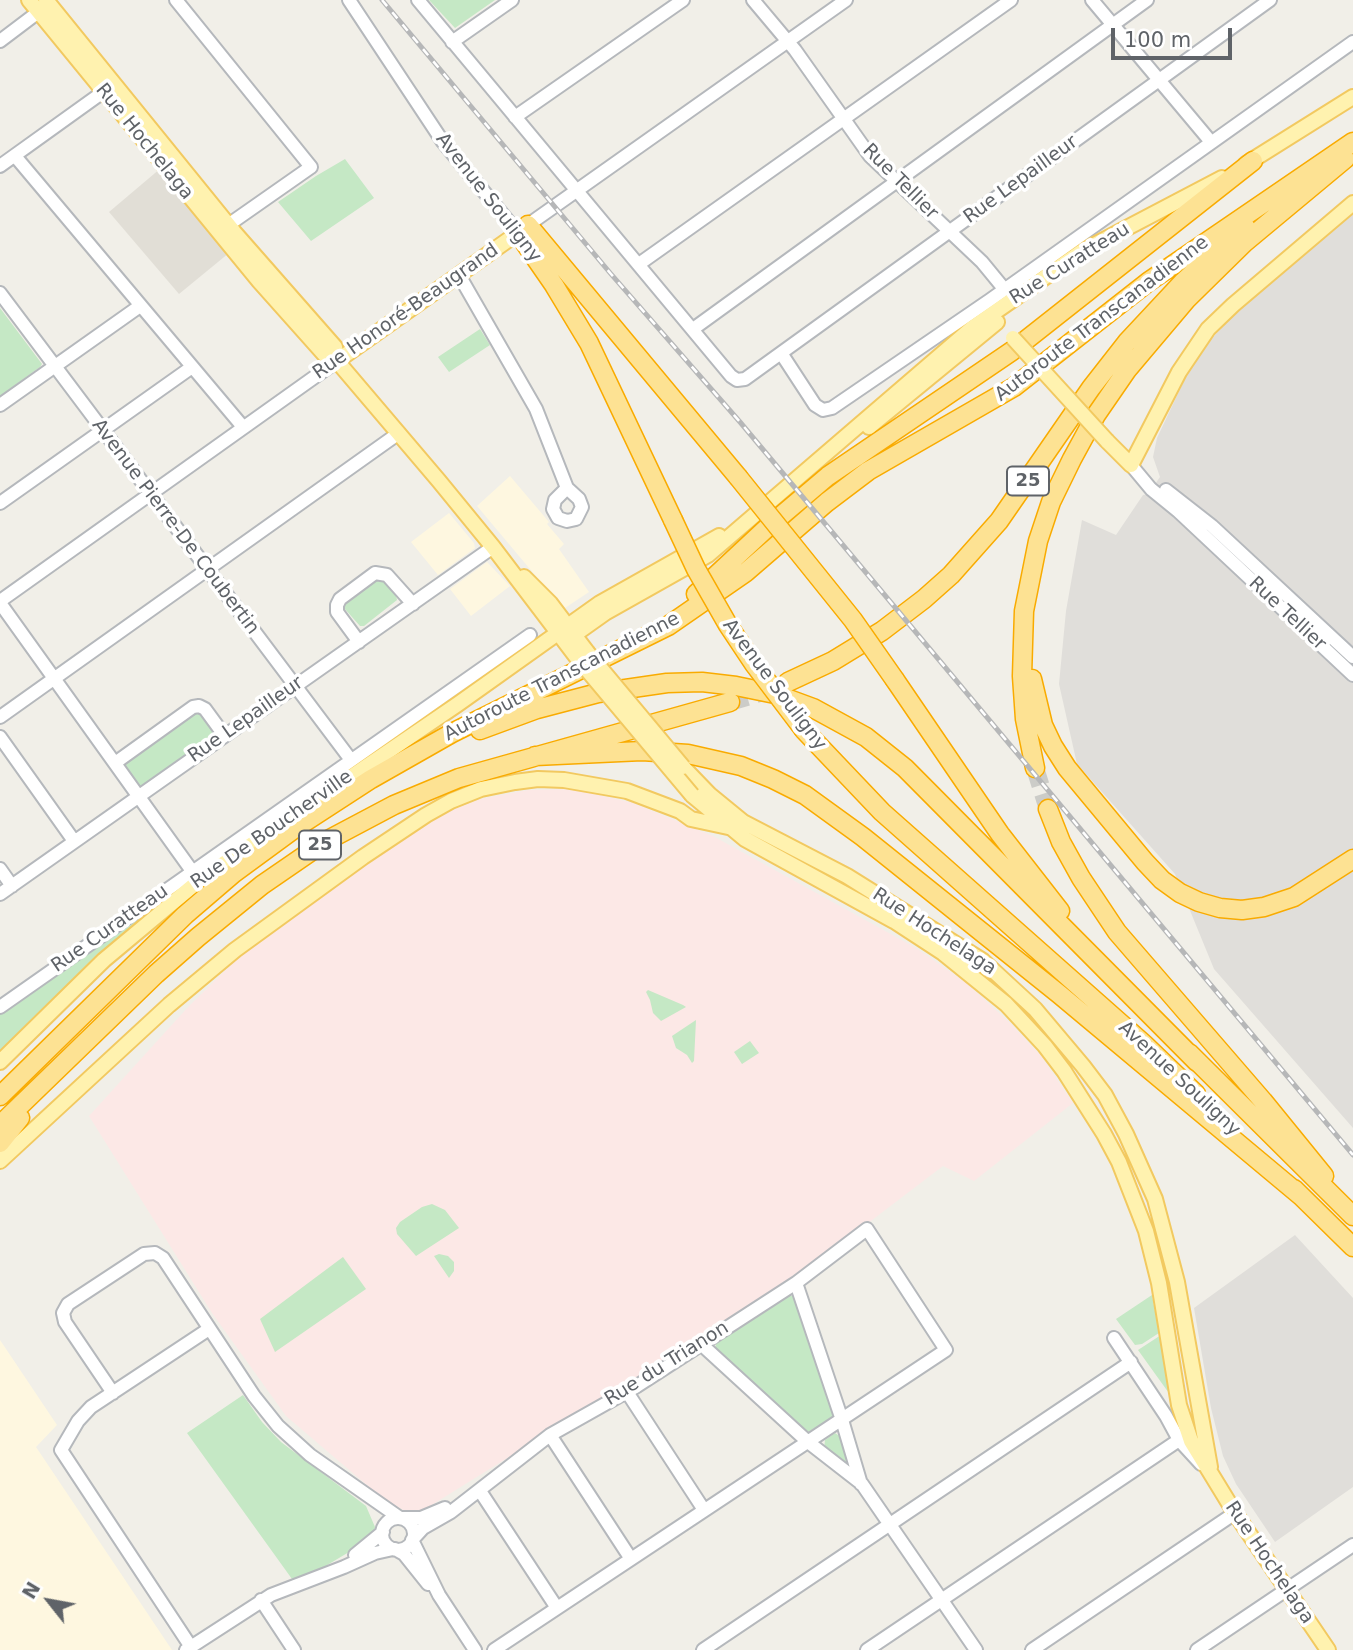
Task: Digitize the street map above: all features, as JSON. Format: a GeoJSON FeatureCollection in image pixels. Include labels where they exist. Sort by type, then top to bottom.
{"type":"FeatureCollection","features":[{"type":"Feature","properties":{"kind":"highway","name":"Autoroute Transcanadienne"},"geometry":{"type":"LineString","coordinates":[[0,1096],[144,954],[234,873],[310,818],[371,779],[580,661],[668,625],[718,593],[868,471],[1014,387],[1148,282],[1353,142]]}},
{"type":"Feature","properties":{"kind":"highway"},"geometry":{"type":"LineString","coordinates":[[1035,768],[1022,676],[1024,611],[1038,541],[1072,459],[1092,422],[1127,370],[1187,299],[1244,243],[1353,152]]}},
{"type":"Feature","properties":{"kind":"highway","name":"Autoroute Transcanadienne"},"geometry":{"type":"LineString","coordinates":[[788,682],[833,661],[882,631],[951,575],[999,521],[1097,380],[1153,312],[1238,232],[1353,152]]}},
{"type":"Feature","properties":{"kind":"highway"},"geometry":{"type":"LineString","coordinates":[[580,661],[678,609],[828,476],[1012,351],[1252,161]]}},
{"type":"Feature","properties":{"kind":"highway","name":"Avenue Souligny"},"geometry":{"type":"LineString","coordinates":[[523,229],[738,477],[853,620],[1015,856],[1071,925],[1197,1062],[1353,1215]]}},
{"type":"Feature","properties":{"kind":"highway","name":"Avenue Souligny"},"geometry":{"type":"LineString","coordinates":[[523,229],[595,355],[701,579],[733,632],[804,730],[882,813],[1144,1044],[1353,1247]]}},
{"type":"Feature","properties":{"kind":"highway"},"geometry":{"type":"LineString","coordinates":[[1072,459],[1054,502],[1039,552],[1030,629],[1030,664],[1038,712],[1052,746],[1067,768],[1153,872],[1170,886],[1199,902],[1242,910],[1275,905],[1304,891],[1353,859]]}},
{"type":"Feature","properties":{"kind":"highway"},"geometry":{"type":"LineString","coordinates":[[418,753],[537,709],[615,690],[667,682],[714,683],[762,691],[813,708],[855,730],[894,758],[1197,1062]]}},
{"type":"Feature","properties":{"kind":"highway","name":"25"},"geometry":{"type":"LineString","coordinates":[[0,1125],[198,937],[304,855],[363,820],[459,778],[730,702]]}},
{"type":"Feature","properties":{"kind":"highway"},"geometry":{"type":"LineString","coordinates":[[535,756],[642,751],[688,754],[741,766],[793,789],[840,819],[960,914],[1301,1196]]}},
{"type":"Feature","properties":{"kind":"highway"},"geometry":{"type":"LineString","coordinates":[[1048,809],[1074,866],[1111,923],[1295,1139],[1353,1215]]}},
{"type":"Feature","properties":{"kind":"highway"},"geometry":{"type":"LineString","coordinates":[[0,1143],[66,1060]]}},
{"type":"Feature","properties":{"kind":"main road","name":"Rue Hochelaga"},"geometry":{"type":"LineString","coordinates":[[29,0],[47,4],[108,88],[223,229],[266,279],[335,347],[337,361],[493,547],[550,603],[580,661],[729,827],[754,844],[894,921],[943,953],[1006,1004],[1045,1046],[1104,1134],[1146,1231],[1159,1283],[1179,1405],[1191,1441],[1235,1513],[1328,1650]]}},
{"type":"Feature","properties":{"kind":"main road","name":"Rue Curatteau"},"geometry":{"type":"LineString","coordinates":[[566,631],[600,603],[759,511],[813,466],[895,407],[994,318],[1090,247],[1252,161],[1353,97]]}},
{"type":"Feature","properties":{"kind":"main road"},"geometry":{"type":"LineString","coordinates":[[1132,465],[1179,372],[1208,329],[1353,203]]}},
{"type":"Feature","properties":{"kind":"main road","name":"Rue Honoré-Beaugrand"},"geometry":{"type":"LineString","coordinates":[[337,361],[523,229]]}},
{"type":"Feature","properties":{"kind":"main road","name":"Rue Tellier"},"geometry":{"type":"LineString","coordinates":[[994,318],[1132,465]]}},
{"type":"Feature","properties":{"kind":"main road","name":"Rue De Boucherville"},"geometry":{"type":"LineString","coordinates":[[0,1062],[92,971],[190,888],[323,794],[566,631]]}},
{"type":"Feature","properties":{"kind":"main road"},"geometry":{"type":"LineString","coordinates":[[0,1161],[169,1005],[223,960],[320,886],[441,806],[491,787],[545,779],[620,789],[680,811],[691,819],[729,827]]}},
{"type":"Feature","properties":{"kind":"main road","name":"Rue Hochelaga"},"geometry":{"type":"LineString","coordinates":[[701,795],[753,828],[847,876],[983,961],[1035,1009],[1105,1095],[1156,1199],[1182,1305],[1211,1475]]}},
{"type":"Feature","properties":{"kind":"main road"},"geometry":{"type":"LineString","coordinates":[[680,811],[695,808],[701,795]]}},
{"type":"Feature","properties":{"kind":"street"},"geometry":{"type":"LineString","coordinates":[[176,0],[311,167],[223,229]]}},
{"type":"Feature","properties":{"kind":"street","name":"Avenue Souligny"},"geometry":{"type":"LineString","coordinates":[[349,0],[443,142],[523,229]]}},
{"type":"Feature","properties":{"kind":"street"},"geometry":{"type":"LineString","coordinates":[[418,0],[693,329],[1147,0]]}},
{"type":"Feature","properties":{"kind":"street"},"geometry":{"type":"LineString","coordinates":[[453,41],[512,0]]}},
{"type":"Feature","properties":{"kind":"street"},"geometry":{"type":"LineString","coordinates":[[515,117],[683,0]]}},
{"type":"Feature","properties":{"kind":"street","name":"Rue Tellier"},"geometry":{"type":"LineString","coordinates":[[754,0],[788,41],[870,156],[982,262],[1005,290]]}},
{"type":"Feature","properties":{"kind":"street","name":"Rue Honoré-Beaugrand"},"geometry":{"type":"LineString","coordinates":[[523,229],[846,0]]}},
{"type":"Feature","properties":{"kind":"street"},"geometry":{"type":"LineString","coordinates":[[639,264],[1011,0]]}},
{"type":"Feature","properties":{"kind":"street"},"geometry":{"type":"LineString","coordinates":[[1092,0],[1211,142]]}},
{"type":"Feature","properties":{"kind":"street","name":"Rue Lepailleur"},"geometry":{"type":"LineString","coordinates":[[693,329],[731,376],[737,380],[745,379],[1270,0]]}},
{"type":"Feature","properties":{"kind":"street"},"geometry":{"type":"LineString","coordinates":[[0,40],[47,4]]}},
{"type":"Feature","properties":{"kind":"street","name":"Rue Curatteau"},"geometry":{"type":"LineString","coordinates":[[781,353],[815,405],[823,410],[832,408],[1005,290],[1353,43]]}},
{"type":"Feature","properties":{"kind":"street"},"geometry":{"type":"LineString","coordinates":[[0,166],[108,88]]}},
{"type":"Feature","properties":{"kind":"street"},"geometry":{"type":"LineString","coordinates":[[15,156],[243,427]]}},
{"type":"Feature","properties":{"kind":"street"},"geometry":{"type":"LineString","coordinates":[[459,275],[536,409],[567,488]]}},
{"type":"Feature","properties":{"kind":"street","name":"Avenue Pierre-De Coubertin"},"geometry":{"type":"LineString","coordinates":[[0,293],[351,760]]}},
{"type":"Feature","properties":{"kind":"street"},"geometry":{"type":"LineString","coordinates":[[0,405],[140,306]]}},
{"type":"Feature","properties":{"kind":"street","name":"Rue Honoré-Beaugrand"},"geometry":{"type":"LineString","coordinates":[[0,602],[337,361]]}},
{"type":"Feature","properties":{"kind":"street"},"geometry":{"type":"LineString","coordinates":[[0,503],[192,367]]}},
{"type":"Feature","properties":{"kind":"street"},"geometry":{"type":"LineString","coordinates":[[0,717],[399,433]]}},
{"type":"Feature","properties":{"kind":"street","name":"Rue Tellier"},"geometry":{"type":"LineString","coordinates":[[1132,465],[1212,526],[1353,657]]}},
{"type":"Feature","properties":{"kind":"street","name":"Rue Tellier"},"geometry":{"type":"LineString","coordinates":[[1132,465],[1151,489],[1178,511],[1353,675]]}},
{"type":"Feature","properties":{"kind":"street","name":"Rue Lepailleur"},"geometry":{"type":"LineString","coordinates":[[0,894],[493,547]]}},
{"type":"Feature","properties":{"kind":"street"},"geometry":{"type":"LineString","coordinates":[[359,642],[337,612],[337,605],[340,599],[375,573],[387,575],[413,604]]}},
{"type":"Feature","properties":{"kind":"street"},"geometry":{"type":"LineString","coordinates":[[0,602],[192,871]]}},
{"type":"Feature","properties":{"kind":"street","name":"Rue Curatteau"},"geometry":{"type":"LineString","coordinates":[[1,1005],[530,635]]}},
{"type":"Feature","properties":{"kind":"street"},"geometry":{"type":"LineString","coordinates":[[115,763],[193,707],[200,706],[205,709],[224,735]]}},
{"type":"Feature","properties":{"kind":"street"},"geometry":{"type":"LineString","coordinates":[[0,737],[74,841]]}},
{"type":"Feature","properties":{"kind":"street"},"geometry":{"type":"LineString","coordinates":[[0,869],[12,886]]}},
{"type":"Feature","properties":{"kind":"street","name":"Rue du Trianon"},"geometry":{"type":"LineString","coordinates":[[413,1540],[423,1528],[451,1512],[550,1436],[627,1392],[796,1283],[867,1229],[946,1350],[842,1420]]}},
{"type":"Feature","properties":{"kind":"street"},"geometry":{"type":"LineString","coordinates":[[113,1392],[65,1322],[63,1313],[68,1304],[144,1254],[155,1253],[163,1258],[254,1396],[278,1426],[310,1455],[412,1526],[413,1540],[439,1595],[475,1650]]}},
{"type":"Feature","properties":{"kind":"street"},"geometry":{"type":"LineString","coordinates":[[796,1283],[862,1484],[976,1650]]}},
{"type":"Feature","properties":{"kind":"street"},"geometry":{"type":"LineString","coordinates":[[209,1329],[83,1414],[61,1450],[188,1648],[261,1600],[375,1553],[407,1547],[413,1540]]}},
{"type":"Feature","properties":{"kind":"street"},"geometry":{"type":"LineString","coordinates":[[1114,1338],[1179,1440],[1211,1475]]}},
{"type":"Feature","properties":{"kind":"street"},"geometry":{"type":"LineString","coordinates":[[701,1344],[808,1442],[862,1484]]}},
{"type":"Feature","properties":{"kind":"street"},"geometry":{"type":"LineString","coordinates":[[703,1650],[1131,1362]]}},
{"type":"Feature","properties":{"kind":"street"},"geometry":{"type":"LineString","coordinates":[[627,1392],[704,1510]]}},
{"type":"Feature","properties":{"kind":"street"},"geometry":{"type":"LineString","coordinates":[[494,1650],[842,1420]]}},
{"type":"Feature","properties":{"kind":"street"},"geometry":{"type":"LineString","coordinates":[[550,1436],[631,1559]]}},
{"type":"Feature","properties":{"kind":"street"},"geometry":{"type":"LineString","coordinates":[[867,1650],[1179,1440]]}},
{"type":"Feature","properties":{"kind":"street"},"geometry":{"type":"LineString","coordinates":[[480,1490],[557,1608]]}},
{"type":"Feature","properties":{"kind":"street"},"geometry":{"type":"LineString","coordinates":[[364,1492],[383,1530],[385,1542],[404,1555],[439,1595]]}},
{"type":"Feature","properties":{"kind":"street","name":"Rue du Trianon"},"geometry":{"type":"LineString","coordinates":[[401,1518],[421,1518],[468,1498]]}},
{"type":"Feature","properties":{"kind":"street"},"geometry":{"type":"LineString","coordinates":[[1032,1650],[1235,1513]]}},
{"type":"Feature","properties":{"kind":"street"},"geometry":{"type":"LineString","coordinates":[[328,1573],[370,1544],[390,1520],[401,1518]]}},
{"type":"Feature","properties":{"kind":"street"},"geometry":{"type":"LineString","coordinates":[[1197,1650],[1353,1545]]}},
{"type":"Feature","properties":{"kind":"street"},"geometry":{"type":"LineString","coordinates":[[261,1600],[294,1650]]}},
{"type":"Feature","properties":{"kind":"shaded area"},"geometry":{"type":"Polygon","coordinates":[[[161,168],[229,253],[179,294],[109,212],[161,168]]]}},
{"type":"Feature","properties":{"kind":"shaded area"},"geometry":{"type":"Polygon","coordinates":[[[1353,214],[1353,1128],[1214,969],[1175,874],[1077,764],[1059,684],[1066,611],[1082,520],[1116,535],[1143,495],[1148,494],[1160,477],[1153,457],[1157,438],[1190,368],[1204,347],[1238,310],[1353,214]]]}},
{"type":"Feature","properties":{"kind":"shaded area"},"geometry":{"type":"Polygon","coordinates":[[[510,476],[564,544],[559,549],[589,592],[565,608],[477,506],[510,476]]]}},
{"type":"Feature","properties":{"kind":"shaded area"},"geometry":{"type":"Polygon","coordinates":[[[449,513],[474,543],[475,548],[438,575],[411,542],[449,513]]]}},
{"type":"Feature","properties":{"kind":"shaded area"},"geometry":{"type":"Polygon","coordinates":[[[487,562],[510,586],[471,616],[450,589],[487,562]]]}},
{"type":"Feature","properties":{"kind":"shaded area"},"geometry":{"type":"Polygon","coordinates":[[[573,789],[633,803],[713,836],[916,948],[965,982],[1010,1023],[1041,1056],[1073,1103],[974,1181],[943,1166],[792,1281],[414,1516],[382,1498],[286,1416],[212,1313],[89,1116],[189,1006],[236,960],[293,912],[395,841],[442,814],[480,799],[528,790],[573,789]]]}},
{"type":"Feature","properties":{"kind":"shaded area"},"geometry":{"type":"Polygon","coordinates":[[[1295,1235],[1353,1298],[1353,1487],[1275,1542],[1236,1484],[1223,1456],[1211,1408],[1194,1308],[1295,1235]]]}},
{"type":"Feature","properties":{"kind":"shaded area"},"geometry":{"type":"Polygon","coordinates":[[[0,1340],[57,1425],[36,1447],[172,1650],[0,1650],[0,1340]]]}},
{"type":"Feature","properties":{"kind":"green space"},"geometry":{"type":"Polygon","coordinates":[[[429,0],[495,0],[455,28],[429,0]]]}},
{"type":"Feature","properties":{"kind":"green space"},"geometry":{"type":"Polygon","coordinates":[[[345,159],[374,198],[311,241],[278,202],[345,159]]]}},
{"type":"Feature","properties":{"kind":"green space"},"geometry":{"type":"Polygon","coordinates":[[[0,308],[42,364],[0,396],[0,308]]]}},
{"type":"Feature","properties":{"kind":"green space"},"geometry":{"type":"Polygon","coordinates":[[[480,329],[490,345],[449,372],[438,357],[480,329]]]}},
{"type":"Feature","properties":{"kind":"green space"},"geometry":{"type":"Polygon","coordinates":[[[376,580],[383,581],[396,595],[397,600],[364,626],[360,626],[344,608],[345,603],[376,580]]]}},
{"type":"Feature","properties":{"kind":"green space"},"geometry":{"type":"Polygon","coordinates":[[[199,706],[224,735],[138,795],[115,763],[199,706]]]}},
{"type":"Feature","properties":{"kind":"green space"},"geometry":{"type":"Polygon","coordinates":[[[148,909],[152,911],[0,1053],[0,1013],[148,909]]]}},
{"type":"Feature","properties":{"kind":"green space"},"geometry":{"type":"Polygon","coordinates":[[[648,990],[686,1007],[661,1021],[653,1013],[646,992],[648,990]]]}},
{"type":"Feature","properties":{"kind":"green space"},"geometry":{"type":"Polygon","coordinates":[[[696,1020],[692,1063],[687,1055],[676,1048],[672,1036],[696,1020]]]}},
{"type":"Feature","properties":{"kind":"green space"},"geometry":{"type":"Polygon","coordinates":[[[750,1041],[759,1053],[742,1064],[734,1052],[750,1041]]]}},
{"type":"Feature","properties":{"kind":"green space"},"geometry":{"type":"Polygon","coordinates":[[[432,1204],[445,1210],[459,1228],[416,1256],[397,1234],[396,1228],[400,1222],[422,1207],[432,1204]]]}},
{"type":"Feature","properties":{"kind":"green space"},"geometry":{"type":"Polygon","coordinates":[[[434,1256],[448,1256],[454,1262],[454,1271],[449,1278],[434,1256]]]}},
{"type":"Feature","properties":{"kind":"green space"},"geometry":{"type":"Polygon","coordinates":[[[343,1257],[366,1289],[275,1352],[260,1319],[343,1257]]]}},
{"type":"Feature","properties":{"kind":"green space"},"geometry":{"type":"Polygon","coordinates":[[[1152,1295],[1159,1333],[1142,1344],[1135,1345],[1116,1319],[1152,1295]]]}},
{"type":"Feature","properties":{"kind":"green space"},"geometry":{"type":"Polygon","coordinates":[[[788,1296],[793,1296],[796,1300],[834,1413],[831,1419],[808,1432],[715,1349],[716,1344],[788,1296]]]}},
{"type":"Feature","properties":{"kind":"green space"},"geometry":{"type":"Polygon","coordinates":[[[1161,1335],[1171,1396],[1138,1350],[1161,1335]]]}},
{"type":"Feature","properties":{"kind":"green space"},"geometry":{"type":"Polygon","coordinates":[[[243,1395],[262,1422],[281,1442],[366,1506],[375,1527],[374,1533],[364,1543],[324,1567],[292,1579],[187,1433],[243,1395]]]}},
{"type":"Feature","properties":{"kind":"green space"},"geometry":{"type":"Polygon","coordinates":[[[835,1433],[841,1437],[855,1474],[824,1449],[825,1440],[835,1433]]]}},
{"type":"Feature","properties":{"kind":"tunnel"},"geometry":{"type":"LineString","coordinates":[[730,702],[770,690]]}},
{"type":"Feature","properties":{"kind":"tunnel"},"geometry":{"type":"LineString","coordinates":[[1035,768],[1048,809]]}},
{"type":"Feature","properties":{"kind":"railway"},"geometry":{"type":"LineString","coordinates":[[382,0],[611,274],[740,422],[1353,1155]]}}]}
